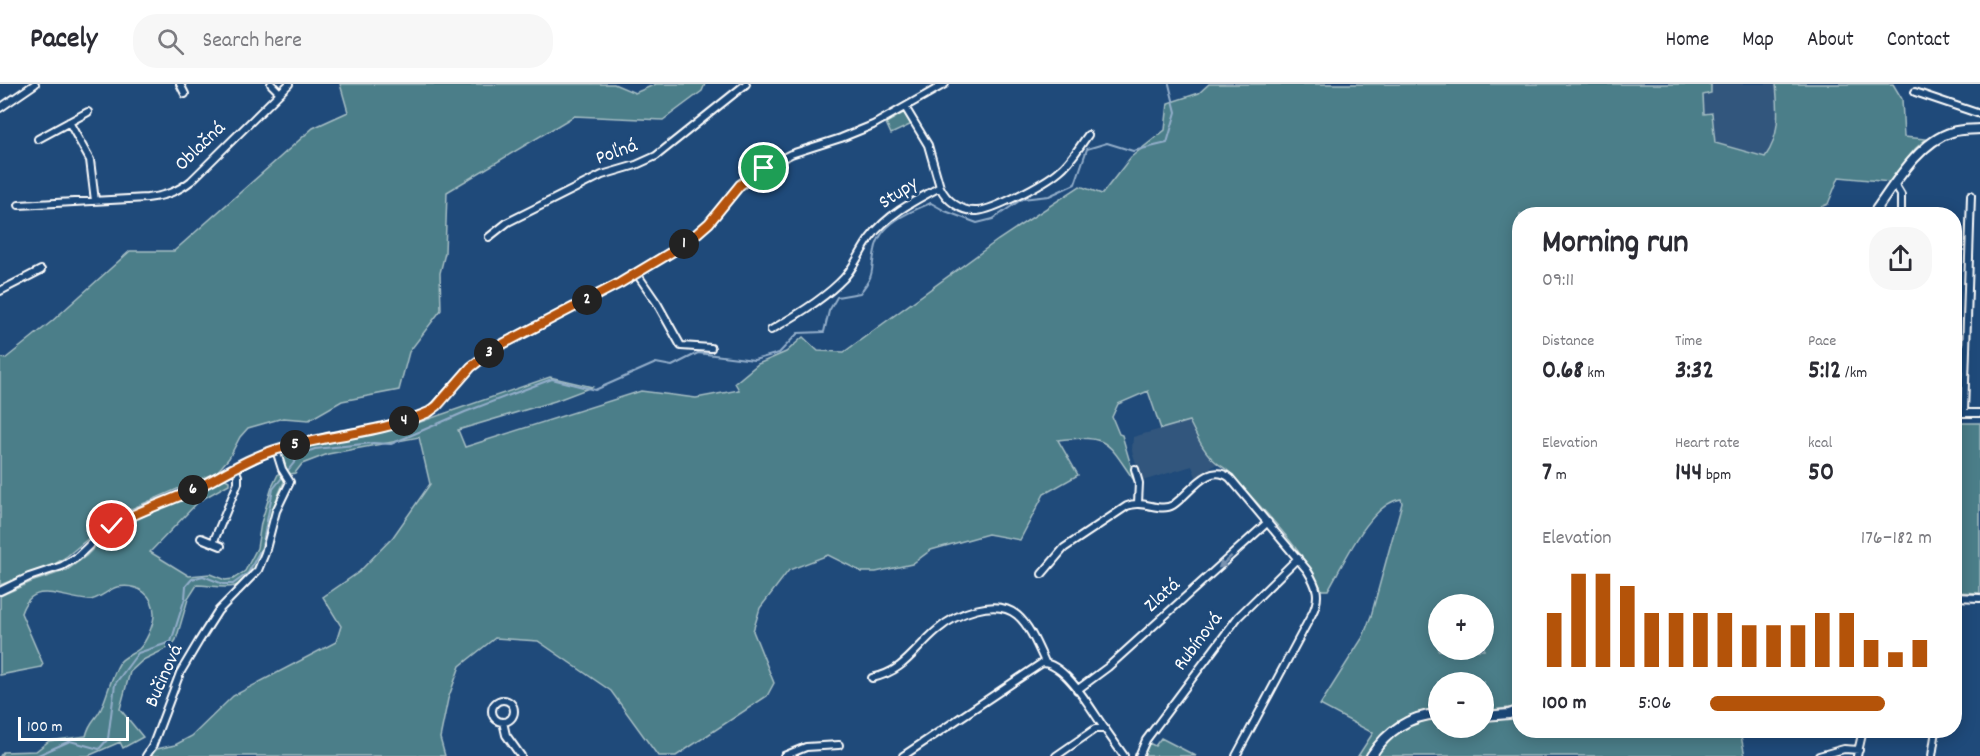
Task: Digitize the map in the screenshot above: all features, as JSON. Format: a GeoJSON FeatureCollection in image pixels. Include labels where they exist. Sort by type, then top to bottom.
{"type":"FeatureCollection","features":[{"type":"Feature","properties":{"kind":"street"},"geometry":{"type":"LineString","coordinates":[[0,108],[34,84]]}},
{"type":"Feature","properties":{"kind":"street"},"geometry":{"type":"LineString","coordinates":[[180,84],[185,94]]}},
{"type":"Feature","properties":{"kind":"street"},"geometry":{"type":"LineString","coordinates":[[271,84],[280,93]]}},
{"type":"Feature","properties":{"kind":"street","name":"Oblačná"},"geometry":{"type":"LineString","coordinates":[[19,205],[158,197],[183,187],[289,84]]}},
{"type":"Feature","properties":{"kind":"street","name":"Poľná"},"geometry":{"type":"LineString","coordinates":[[489,237],[508,222],[591,180],[656,156],[746,84]]}},
{"type":"Feature","properties":{"kind":"street"},"geometry":{"type":"LineString","coordinates":[[0,591],[70,562],[102,533],[120,521],[190,491],[264,454],[327,437],[375,429],[429,412],[471,367],[497,347],[636,274],[699,233],[740,185],[764,168],[791,154],[859,131],[905,107],[934,86],[945,84]]}},
{"type":"Feature","properties":{"kind":"street"},"geometry":{"type":"LineString","coordinates":[[1915,92],[1980,114]]}},
{"type":"Feature","properties":{"kind":"street"},"geometry":{"type":"LineString","coordinates":[[905,107],[928,145],[940,187]]}},
{"type":"Feature","properties":{"kind":"street"},"geometry":{"type":"LineString","coordinates":[[38,139],[88,112]]}},
{"type":"Feature","properties":{"kind":"street"},"geometry":{"type":"LineString","coordinates":[[69,122],[90,160],[95,201]]}},
{"type":"Feature","properties":{"kind":"street"},"geometry":{"type":"LineString","coordinates":[[1878,207],[1918,155],[1933,141],[1953,132],[1980,129]]}},
{"type":"Feature","properties":{"kind":"street","name":"Stupy"},"geometry":{"type":"LineString","coordinates":[[771,330],[803,311],[838,284],[851,269],[871,237],[892,215],[940,187],[946,198],[962,208],[979,211],[987,209],[1034,188],[1058,173],[1088,135]]}},
{"type":"Feature","properties":{"kind":"street"},"geometry":{"type":"LineString","coordinates":[[1895,185],[1902,195],[1901,207]]}},
{"type":"Feature","properties":{"kind":"street"},"geometry":{"type":"LineString","coordinates":[[1971,195],[1964,413],[1980,413]]}},
{"type":"Feature","properties":{"kind":"street"},"geometry":{"type":"LineString","coordinates":[[0,291],[41,270]]}},
{"type":"Feature","properties":{"kind":"street"},"geometry":{"type":"LineString","coordinates":[[636,274],[657,303],[681,346],[711,348]]}},
{"type":"Feature","properties":{"kind":"street","name":"Bučinová"},"geometry":{"type":"LineString","coordinates":[[146,756],[153,747],[180,673],[218,611],[258,570],[276,511],[290,482],[282,469],[276,450]]}},
{"type":"Feature","properties":{"kind":"street"},"geometry":{"type":"LineString","coordinates":[[213,543],[238,483],[235,468]]}},
{"type":"Feature","properties":{"kind":"street"},"geometry":{"type":"LineString","coordinates":[[1135,469],[1139,483],[1138,502]]}},
{"type":"Feature","properties":{"kind":"street"},"geometry":{"type":"LineString","coordinates":[[1042,574],[1064,548],[1127,506],[1138,502],[1161,508],[1170,507],[1208,475],[1221,473],[1230,478],[1298,558],[1317,589],[1316,606],[1236,756]]}},
{"type":"Feature","properties":{"kind":"street","name":"Zlatá"},"geometry":{"type":"LineString","coordinates":[[1077,690],[1108,667],[1268,522]]}},
{"type":"Feature","properties":{"kind":"street"},"geometry":{"type":"LineString","coordinates":[[201,538],[220,546]]}},
{"type":"Feature","properties":{"kind":"street","name":"Rubínová"},"geometry":{"type":"LineString","coordinates":[[1138,756],[1146,740],[1238,617],[1298,558]]}},
{"type":"Feature","properties":{"kind":"street"},"geometry":{"type":"LineString","coordinates":[[1962,597],[1980,598]]}},
{"type":"Feature","properties":{"kind":"street"},"geometry":{"type":"LineString","coordinates":[[872,678],[899,668],[945,623],[968,612],[988,608],[1005,609],[1016,614],[1026,626],[1045,662],[1063,673],[1124,756]]}},
{"type":"Feature","properties":{"kind":"street"},"geometry":{"type":"LineString","coordinates":[[903,756],[1045,662]]}},
{"type":"Feature","properties":{"kind":"street"},"geometry":{"type":"LineString","coordinates":[[1494,715],[1512,713]]}},
{"type":"Feature","properties":{"kind":"street"},"geometry":{"type":"LineString","coordinates":[[1371,756],[1383,738],[1398,726],[1415,718],[1428,716]]}},
{"type":"Feature","properties":{"kind":"street"},"geometry":{"type":"LineString","coordinates":[[503,722],[506,735],[520,756]]}},
{"type":"Feature","properties":{"kind":"street"},"geometry":{"type":"LineString","coordinates":[[1056,756],[1095,729],[1105,729]]}},
{"type":"Feature","properties":{"kind":"street"},"geometry":{"type":"LineString","coordinates":[[1819,756],[1844,749],[1858,753],[1861,738]]}},
{"type":"Feature","properties":{"kind":"street"},"geometry":{"type":"LineString","coordinates":[[1932,756],[1935,738]]}},
{"type":"Feature","properties":{"kind":"street"},"geometry":{"type":"LineString","coordinates":[[784,756],[806,747],[838,746]]}},
{"type":"Feature","properties":{"kind":"shaded area"},"geometry":{"type":"Polygon","coordinates":[[[1711,84],[1776,84],[1777,134],[1766,157],[1715,143],[1713,113],[1704,114],[1702,94],[1711,93],[1711,84]]]}},
{"type":"Feature","properties":{"kind":"shaded area"},"geometry":{"type":"Polygon","coordinates":[[[1189,421],[1203,448],[1217,463],[1197,479],[1192,466],[1142,481],[1132,451],[1133,437],[1189,421]]]}},
{"type":"Feature","properties":{"kind":"green space"},"geometry":{"type":"Polygon","coordinates":[[[340,84],[614,84],[635,93],[656,84],[705,84],[702,91],[663,120],[574,116],[447,192],[445,253],[440,273],[441,310],[409,352],[399,390],[342,401],[309,420],[283,418],[248,428],[217,472],[113,518],[55,564],[0,585],[0,357],[5,359],[51,322],[130,251],[174,251],[313,128],[348,112],[340,84]]]}},
{"type":"Feature","properties":{"kind":"green space"},"geometry":{"type":"Polygon","coordinates":[[[1209,84],[1711,84],[1711,93],[1703,95],[1704,114],[1712,113],[1715,143],[1765,157],[1776,131],[1778,113],[1776,84],[1893,84],[1902,99],[1904,137],[1926,139],[1915,149],[1890,182],[1839,177],[1828,204],[1821,207],[1512,207],[1512,708],[1494,710],[1494,672],[1428,672],[1428,710],[1406,717],[1388,729],[1368,756],[1358,756],[1373,733],[1320,705],[1363,637],[1371,616],[1402,503],[1401,499],[1379,511],[1368,523],[1328,590],[1322,590],[1304,559],[1281,529],[1229,472],[1208,454],[1189,421],[1161,429],[1148,391],[1118,404],[1112,417],[1119,434],[1122,435],[1136,483],[1113,450],[1106,444],[1088,438],[1058,440],[1078,475],[1044,494],[1020,540],[988,534],[931,550],[912,564],[876,572],[862,572],[828,555],[789,570],[760,608],[753,631],[774,683],[767,696],[676,756],[658,756],[611,691],[538,641],[495,638],[460,666],[448,699],[440,738],[445,756],[150,756],[157,749],[175,745],[192,736],[233,696],[336,642],[341,626],[323,597],[359,572],[393,537],[430,484],[419,437],[328,454],[302,464],[295,473],[291,474],[284,468],[283,456],[289,450],[420,422],[550,377],[592,387],[555,401],[458,430],[465,447],[641,391],[696,398],[739,390],[735,383],[758,364],[786,352],[803,337],[818,351],[844,352],[998,240],[1080,186],[1102,194],[1131,157],[1165,130],[1168,103],[1199,93],[1209,84]]]}},
{"type":"Feature","properties":{"kind":"green space"},"geometry":{"type":"Polygon","coordinates":[[[905,112],[912,124],[891,134],[886,123],[905,112]]]}},
{"type":"Feature","properties":{"kind":"green space"},"geometry":{"type":"Polygon","coordinates":[[[1962,423],[1980,423],[1980,593],[1962,592],[1962,423]]]}},
{"type":"Feature","properties":{"kind":"green space"},"geometry":{"type":"Polygon","coordinates":[[[280,470],[286,477],[273,508],[265,543],[251,574],[244,581],[231,587],[197,585],[188,599],[176,640],[172,646],[143,660],[130,672],[120,709],[143,737],[123,748],[120,742],[88,756],[0,756],[3,752],[36,751],[49,741],[86,736],[101,709],[120,662],[137,651],[149,634],[154,609],[152,602],[144,592],[125,586],[117,587],[88,600],[50,593],[33,596],[26,602],[21,613],[43,664],[41,667],[0,675],[0,596],[31,582],[67,570],[86,556],[109,533],[204,490],[224,478],[229,481],[229,484],[199,501],[150,552],[189,576],[210,574],[225,580],[233,579],[245,571],[257,548],[261,523],[280,470]]]}},
{"type":"Feature","properties":{"kind":"green space"},"geometry":{"type":"Polygon","coordinates":[[[1512,717],[1512,738],[1741,738],[1745,756],[1376,756],[1395,735],[1419,722],[1428,720],[1428,738],[1494,738],[1494,720],[1512,717]]]}},
{"type":"Feature","properties":{"kind":"green space"},"geometry":{"type":"Polygon","coordinates":[[[1161,738],[1196,756],[1143,756],[1149,743],[1155,746],[1161,738]]]}},
{"type":"Feature","properties":{"kind":"waterway"},"geometry":{"type":"LineString","coordinates":[[36,756],[70,741],[99,749],[108,739],[115,684],[138,653],[171,642],[185,598],[186,586],[192,579],[203,576],[223,584],[233,584],[248,573],[262,547],[273,489],[301,454],[315,449],[373,443],[391,444],[465,412],[552,379],[595,390],[656,363],[672,366],[698,353],[754,360],[779,353],[798,333],[824,332],[829,311],[837,297],[860,293],[872,273],[878,241],[889,226],[905,215],[931,203],[977,223],[993,219],[1022,199],[1049,196],[1075,184],[1087,149],[1107,143],[1133,151],[1167,143],[1176,112],[1169,84]]}},
{"type":"Feature","properties":{"kind":"route"},"geometry":{"type":"LineString","coordinates":[[112,526],[264,454],[327,437],[375,429],[429,412],[471,367],[497,347],[620,283],[685,244],[709,223],[740,185],[764,168]]}}]}
